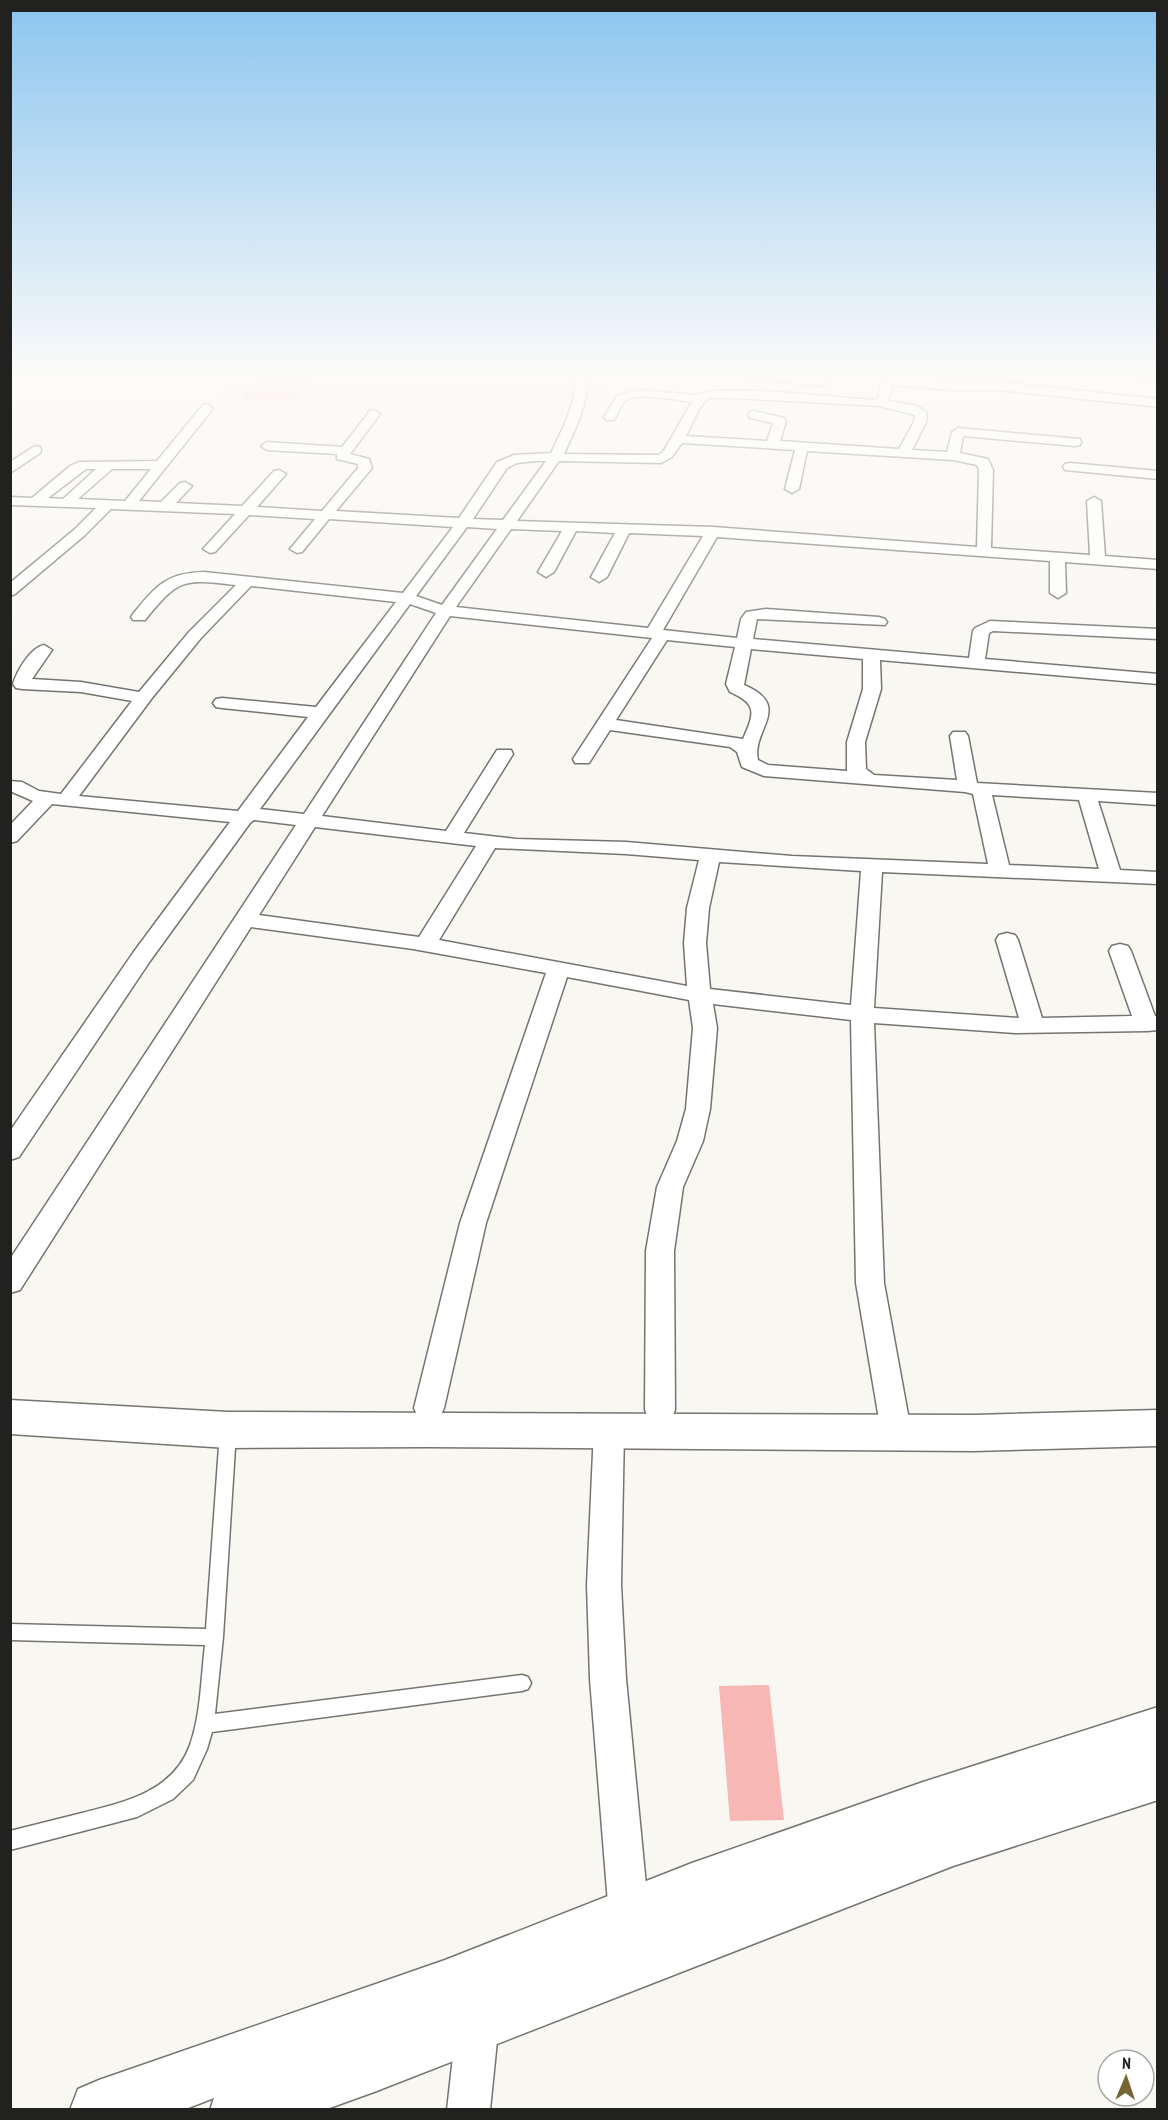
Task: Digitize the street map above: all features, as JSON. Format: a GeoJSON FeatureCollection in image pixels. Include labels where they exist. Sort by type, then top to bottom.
{"type":"FeatureCollection","features":[{"type":"Feature","properties":{"kind":"main road"},"geometry":{"type":"LineString","coordinates":[[10,1397],[233,1410],[429,1408],[660,1410],[894,1421],[974,1433],[1158,1428]]}},
{"type":"Feature","properties":{"kind":"main road"},"geometry":{"type":"LineString","coordinates":[[10,1417],[228,1430],[609,1430],[894,1421],[969,1412],[1158,1407]]}},
{"type":"Feature","properties":{"kind":"main road"},"geometry":{"type":"LineString","coordinates":[[238,2109],[374,2064],[481,1999],[629,1916],[692,1890],[923,1808],[1158,1731]]}},
{"type":"Feature","properties":{"kind":"main road"},"geometry":{"type":"LineString","coordinates":[[99,2109],[481,1999],[952,1840],[1158,1774]]}},
{"type":"Feature","properties":{"kind":"street"},"geometry":{"type":"LineString","coordinates":[[35,502],[70,474]]}},
{"type":"Feature","properties":{"kind":"street"},"geometry":{"type":"LineString","coordinates":[[66,503],[99,474]]}},
{"type":"Feature","properties":{"kind":"street"},"geometry":{"type":"LineString","coordinates":[[129,506],[155,474]]}},
{"type":"Feature","properties":{"kind":"street"},"geometry":{"type":"LineString","coordinates":[[210,549],[279,474]]}},
{"type":"Feature","properties":{"kind":"street"},"geometry":{"type":"LineString","coordinates":[[297,549],[358,474]]}},
{"type":"Feature","properties":{"kind":"street"},"geometry":{"type":"LineString","coordinates":[[10,1151],[141,958],[498,474]]}},
{"type":"Feature","properties":{"kind":"street"},"geometry":{"type":"LineString","coordinates":[[10,1282],[445,611],[543,474]]}},
{"type":"Feature","properties":{"kind":"street"},"geometry":{"type":"LineString","coordinates":[[792,489],[796,474]]}},
{"type":"Feature","properties":{"kind":"street"},"geometry":{"type":"LineString","coordinates":[[984,551],[985,474]]}},
{"type":"Feature","properties":{"kind":"street"},"geometry":{"type":"LineString","coordinates":[[164,507],[185,486]]}},
{"type":"Feature","properties":{"kind":"street"},"geometry":{"type":"LineString","coordinates":[[10,501],[246,510],[506,525],[713,531],[1158,565]]}},
{"type":"Feature","properties":{"kind":"street"},"geometry":{"type":"LineString","coordinates":[[1094,501],[1098,560]]}},
{"type":"Feature","properties":{"kind":"street"},"geometry":{"type":"LineString","coordinates":[[10,591],[80,532],[107,505]]}},
{"type":"Feature","properties":{"kind":"street"},"geometry":{"type":"LineString","coordinates":[[546,572],[571,527]]}},
{"type":"Feature","properties":{"kind":"street"},"geometry":{"type":"LineString","coordinates":[[598,577],[624,529]]}},
{"type":"Feature","properties":{"kind":"street"},"geometry":{"type":"LineString","coordinates":[[582,759],[657,634],[713,531]]}},
{"type":"Feature","properties":{"kind":"street"},"geometry":{"type":"LineString","coordinates":[[1057,557],[1058,593]]}},
{"type":"Feature","properties":{"kind":"street"},"geometry":{"type":"LineString","coordinates":[[139,617],[166,585],[179,578],[204,578],[407,598],[445,611],[743,644],[1158,679]]}},
{"type":"Feature","properties":{"kind":"street"},"geometry":{"type":"LineString","coordinates":[[10,837],[56,799],[195,635],[248,581]]}},
{"type":"Feature","properties":{"kind":"street"},"geometry":{"type":"LineString","coordinates":[[746,749],[755,732],[759,710],[755,697],[736,688],[735,678],[749,619],[757,614],[879,622]]}},
{"type":"Feature","properties":{"kind":"street"},"geometry":{"type":"LineString","coordinates":[[976,665],[981,631],[990,626],[1158,634]]}},
{"type":"Feature","properties":{"kind":"street"},"geometry":{"type":"LineString","coordinates":[[44,650],[25,674],[22,684],[81,687],[143,698]]}},
{"type":"Feature","properties":{"kind":"street"},"geometry":{"type":"LineString","coordinates":[[864,778],[859,776],[856,767],[856,749],[862,719],[871,693],[871,656]]}},
{"type":"Feature","properties":{"kind":"street"},"geometry":{"type":"LineString","coordinates":[[222,703],[320,713]]}},
{"type":"Feature","properties":{"kind":"street"},"geometry":{"type":"LineString","coordinates":[[605,724],[723,740],[742,745],[746,749],[749,763],[764,770],[864,778],[895,783],[1158,799]]}},
{"type":"Feature","properties":{"kind":"street"},"geometry":{"type":"LineString","coordinates":[[959,736],[973,787],[984,794],[1000,872]]}},
{"type":"Feature","properties":{"kind":"street"},"geometry":{"type":"LineString","coordinates":[[451,838],[504,754]]}},
{"type":"Feature","properties":{"kind":"street"},"geometry":{"type":"LineString","coordinates":[[15,786],[21,791],[56,799],[310,821],[488,843],[626,848],[872,867],[1158,878]]}},
{"type":"Feature","properties":{"kind":"street"},"geometry":{"type":"LineString","coordinates":[[1088,795],[1111,876]]}},
{"type":"Feature","properties":{"kind":"street"},"geometry":{"type":"LineString","coordinates":[[424,945],[488,843]]}},
{"type":"Feature","properties":{"kind":"street"},"geometry":{"type":"LineString","coordinates":[[660,1410],[660,1251],[670,1187],[690,1141],[698,1109],[705,1028],[704,1008],[699,994],[695,943],[698,908],[710,855]]}},
{"type":"Feature","properties":{"kind":"street"},"geometry":{"type":"LineString","coordinates":[[872,867],[862,1014],[870,1283],[894,1421]]}},
{"type":"Feature","properties":{"kind":"street"},"geometry":{"type":"LineString","coordinates":[[245,920],[424,945],[699,994],[862,1014],[936,1022],[1033,1026],[1152,1024],[1120,951]]}},
{"type":"Feature","properties":{"kind":"street"},"geometry":{"type":"LineString","coordinates":[[1007,940],[1033,1026]]}},
{"type":"Feature","properties":{"kind":"street"},"geometry":{"type":"LineString","coordinates":[[429,1408],[473,1223],[558,970]]}},
{"type":"Feature","properties":{"kind":"street"},"geometry":{"type":"LineString","coordinates":[[609,1430],[604,1585],[608,1679],[629,1916]]}},
{"type":"Feature","properties":{"kind":"street"},"geometry":{"type":"LineString","coordinates":[[468,2109],[481,1999]]}},
{"type":"Feature","properties":{"kind":"lane"},"geometry":{"type":"LineString","coordinates":[[10,1841],[137,1808],[166,1792],[186,1773],[198,1749],[205,1724],[214,1637],[228,1430]]}},
{"type":"Feature","properties":{"kind":"lane"},"geometry":{"type":"LineString","coordinates":[[10,1632],[214,1637]]}},
{"type":"Feature","properties":{"kind":"lane"},"geometry":{"type":"LineString","coordinates":[[205,1724],[522,1683]]}},
{"type":"Feature","properties":{"kind":"building"},"geometry":{"type":"Polygon","coordinates":[[[769,1685],[784,1820],[730,1821],[719,1686],[769,1685]]]}}]}
